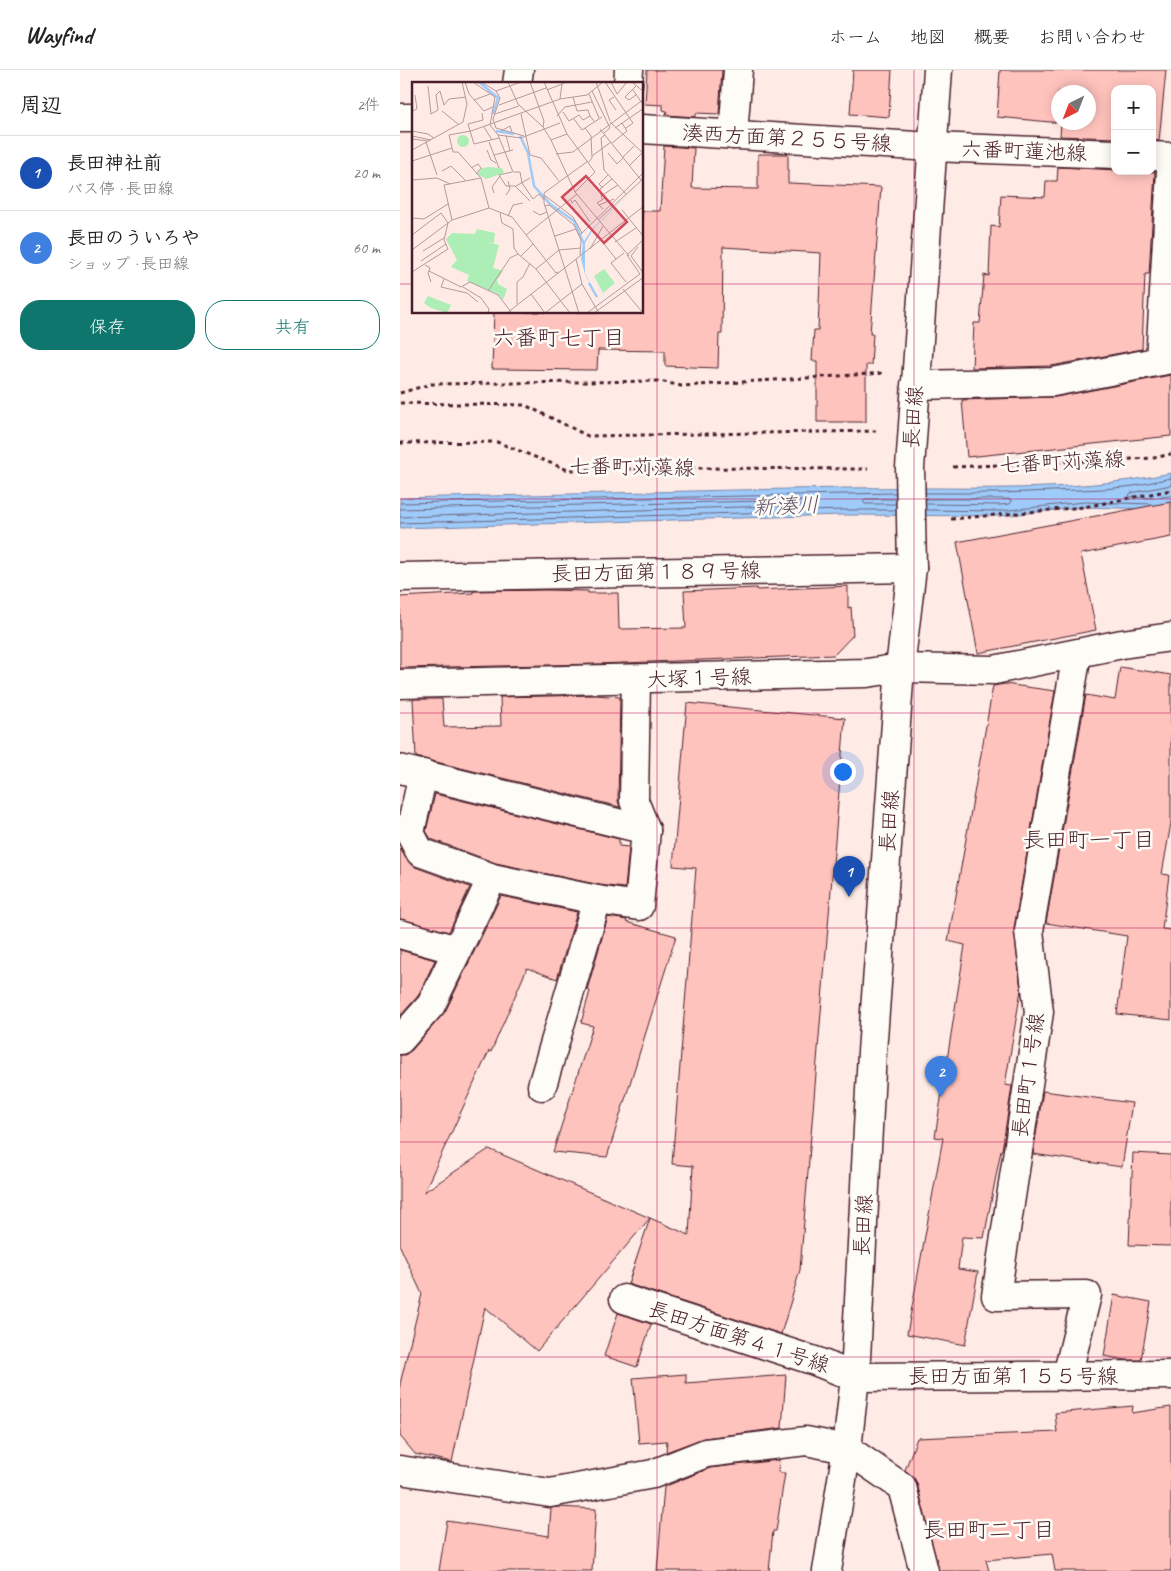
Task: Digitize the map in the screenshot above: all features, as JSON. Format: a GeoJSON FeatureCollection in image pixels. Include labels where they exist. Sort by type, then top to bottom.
{"type":"FeatureCollection","features":[{"type":"Feature","properties":{"kind":"street"},"geometry":{"type":"LineString","coordinates":[[733,135],[738,70]]}},
{"type":"Feature","properties":{"kind":"street","name":"長田線"},"geometry":{"type":"LineString","coordinates":[[827,1571],[847,1449],[854,1377],[872,1052],[900,668],[912,568],[910,468],[938,70]]}},
{"type":"Feature","properties":{"kind":"street","name":"湊西方面第２５５号線"},"geometry":{"type":"LineString","coordinates":[[644,129],[932,147]]}},
{"type":"Feature","properties":{"kind":"street","name":"六番町蓮池線"},"geometry":{"type":"LineString","coordinates":[[932,147],[1111,154]]}},
{"type":"Feature","properties":{"kind":"street"},"geometry":{"type":"LineString","coordinates":[[1156,156],[1171,157]]}},
{"type":"Feature","properties":{"kind":"street"},"geometry":{"type":"LineString","coordinates":[[916,385],[1053,382],[1166,360],[1171,171]]}},
{"type":"Feature","properties":{"kind":"street","name":"長田方面第１８９号線"},"geometry":{"type":"LineString","coordinates":[[400,577],[912,568]]}},
{"type":"Feature","properties":{"kind":"street"},"geometry":{"type":"LineString","coordinates":[[900,668],[994,670],[1122,644],[1171,637]]}},
{"type":"Feature","properties":{"kind":"street","name":"長田町１号線"},"geometry":{"type":"LineString","coordinates":[[1067,1376],[1087,1295],[996,1296],[1039,1012],[1029,931],[1078,654]]}},
{"type":"Feature","properties":{"kind":"street","name":"大塚１号線"},"geometry":{"type":"LineString","coordinates":[[597,900],[640,906],[646,830],[634,801],[636,679],[867,673],[900,668]]}},
{"type":"Feature","properties":{"kind":"street"},"geometry":{"type":"LineString","coordinates":[[400,684],[636,679]]}},
{"type":"Feature","properties":{"kind":"street"},"geometry":{"type":"LineString","coordinates":[[542,1086],[597,900],[492,878],[420,852],[410,832],[411,771],[646,830]]}},
{"type":"Feature","properties":{"kind":"street"},"geometry":{"type":"LineString","coordinates":[[400,1040],[431,1005],[492,878]]}},
{"type":"Feature","properties":{"kind":"street"},"geometry":{"type":"LineString","coordinates":[[400,934],[457,950]]}},
{"type":"Feature","properties":{"kind":"street","name":"長田方面第４１号線"},"geometry":{"type":"LineString","coordinates":[[624,1299],[816,1361],[854,1377]]}},
{"type":"Feature","properties":{"kind":"street","name":"長田方面第１５５号線"},"geometry":{"type":"LineString","coordinates":[[854,1377],[1171,1375]]}},
{"type":"Feature","properties":{"kind":"street"},"geometry":{"type":"LineString","coordinates":[[400,1470],[550,1493],[653,1474],[706,1453],[806,1441],[847,1449],[902,1487],[924,1571]]}},
{"type":"Feature","properties":{"kind":"path"},"geometry":{"type":"LineString","coordinates":[[400,393],[431,384],[660,381],[682,386],[890,373]]}},
{"type":"Feature","properties":{"kind":"path"},"geometry":{"type":"LineString","coordinates":[[400,403],[525,405],[588,436],[876,431]]}},
{"type":"Feature","properties":{"kind":"path","name":"七番町苅藻線"},"geometry":{"type":"LineString","coordinates":[[400,443],[497,442],[568,470],[696,468],[868,469]]}},
{"type":"Feature","properties":{"kind":"path","name":"七番町苅藻線"},"geometry":{"type":"LineString","coordinates":[[953,467],[1154,458],[1171,454]]}},
{"type":"Feature","properties":{"kind":"path"},"geometry":{"type":"LineString","coordinates":[[951,519],[1084,507],[1171,490]]}},
{"type":"Feature","properties":{"kind":"water","name":"新湊川"},"geometry":{"type":"Polygon","coordinates":[[[1171,473],[1171,507],[1153,509],[1084,507],[1001,516],[843,515],[400,528],[400,498],[790,489],[1050,487],[1131,480],[1171,473]]]}},
{"type":"Feature","properties":{"kind":"building"},"geometry":{"type":"Polygon","coordinates":[[[647,70],[722,70],[719,114],[696,113],[696,117],[666,115],[667,111],[663,110],[663,105],[645,104],[647,70]]]}},
{"type":"Feature","properties":{"kind":"building"},"geometry":{"type":"Polygon","coordinates":[[[853,70],[892,70],[889,117],[850,114],[853,70]]]}},
{"type":"Feature","properties":{"kind":"building"},"geometry":{"type":"Polygon","coordinates":[[[1000,70],[1166,70],[1159,141],[1156,141],[1156,85],[1111,85],[1111,138],[1060,136],[1060,130],[1096,130],[1096,85],[1051,85],[1051,122],[997,117],[1000,70]]]}},
{"type":"Feature","properties":{"kind":"building"},"geometry":{"type":"Polygon","coordinates":[[[664,146],[694,148],[692,188],[758,189],[758,154],[788,154],[788,183],[881,187],[870,334],[873,334],[871,365],[866,365],[866,422],[817,422],[817,361],[812,361],[814,330],[818,330],[821,253],[723,247],[722,334],[719,334],[718,368],[665,366],[665,351],[598,350],[597,370],[492,369],[494,314],[644,314],[644,211],[660,211],[664,146]]]}},
{"type":"Feature","properties":{"kind":"building"},"geometry":{"type":"Polygon","coordinates":[[[1058,167],[1111,170],[1111,175],[1155,175],[1149,274],[1145,274],[1142,349],[1051,366],[972,368],[974,323],[980,323],[984,275],[989,276],[991,226],[999,227],[1001,195],[1045,197],[1046,181],[1057,181],[1058,167]]]}},
{"type":"Feature","properties":{"kind":"building"},"geometry":{"type":"Polygon","coordinates":[[[1171,375],[1171,436],[967,457],[962,400],[1056,397],[1171,375]]]}},
{"type":"Feature","properties":{"kind":"building"},"geometry":{"type":"Polygon","coordinates":[[[1171,502],[1171,537],[1081,554],[1096,630],[978,653],[957,542],[1171,502]]]}},
{"type":"Feature","properties":{"kind":"building"},"geometry":{"type":"Polygon","coordinates":[[[848,586],[848,608],[851,607],[853,635],[834,655],[597,664],[400,668],[400,597],[473,593],[473,591],[546,590],[618,593],[619,629],[686,628],[684,591],[848,586]]]}},
{"type":"Feature","properties":{"kind":"building"},"geometry":{"type":"Polygon","coordinates":[[[1120,667],[1171,675],[1171,823],[1162,874],[1169,875],[1162,929],[1171,930],[1171,1020],[1117,1014],[1127,936],[1046,923],[1086,695],[1115,700],[1120,667]]]}},
{"type":"Feature","properties":{"kind":"building"},"geometry":{"type":"Polygon","coordinates":[[[1005,684],[1055,691],[1014,928],[1021,990],[1005,1085],[1012,1086],[1002,1150],[984,1238],[962,1237],[958,1269],[978,1272],[965,1345],[907,1334],[943,1138],[935,1137],[965,945],[948,941],[993,686],[1005,684]]]}},
{"type":"Feature","properties":{"kind":"building"},"geometry":{"type":"Polygon","coordinates":[[[596,695],[620,697],[618,801],[620,807],[416,757],[413,699],[442,699],[444,727],[501,726],[500,697],[596,695]]]}},
{"type":"Feature","properties":{"kind":"building"},"geometry":{"type":"Polygon","coordinates":[[[687,703],[845,718],[800,1270],[781,1334],[628,1284],[650,1218],[689,1235],[693,1166],[672,1164],[696,868],[673,866],[687,703]]]}},
{"type":"Feature","properties":{"kind":"building"},"geometry":{"type":"Polygon","coordinates":[[[435,794],[619,839],[619,846],[629,847],[625,888],[600,885],[496,863],[431,839],[426,831],[435,794]]]}},
{"type":"Feature","properties":{"kind":"building"},"geometry":{"type":"Polygon","coordinates":[[[400,848],[406,859],[415,867],[470,887],[449,932],[400,919],[400,848]]]}},
{"type":"Feature","properties":{"kind":"building"},"geometry":{"type":"Polygon","coordinates":[[[501,896],[577,912],[557,979],[527,968],[491,1052],[489,1051],[424,1192],[489,1149],[650,1218],[537,1351],[485,1307],[452,1462],[415,1454],[400,1436],[400,1384],[422,1294],[400,1246],[400,1055],[405,1055],[412,1050],[445,1012],[501,896]]]}},
{"type":"Feature","properties":{"kind":"building"},"geometry":{"type":"Polygon","coordinates":[[[608,917],[627,920],[626,922],[676,936],[607,1157],[553,1152],[593,1026],[581,1023],[590,991],[587,990],[608,917]]]}},
{"type":"Feature","properties":{"kind":"building"},"geometry":{"type":"Polygon","coordinates":[[[400,950],[435,960],[418,996],[400,1016],[400,950]]]}},
{"type":"Feature","properties":{"kind":"building"},"geometry":{"type":"Polygon","coordinates":[[[1043,1091],[1132,1103],[1122,1167],[1033,1154],[1043,1091]]]}},
{"type":"Feature","properties":{"kind":"building"},"geometry":{"type":"Polygon","coordinates":[[[1133,1153],[1171,1155],[1171,1246],[1129,1245],[1133,1153]]]}},
{"type":"Feature","properties":{"kind":"building"},"geometry":{"type":"Polygon","coordinates":[[[1114,1295],[1151,1302],[1141,1360],[1126,1360],[1104,1356],[1114,1295]]]}},
{"type":"Feature","properties":{"kind":"building"},"geometry":{"type":"Polygon","coordinates":[[[618,1313],[651,1324],[637,1367],[604,1356],[618,1313]]]}},
{"type":"Feature","properties":{"kind":"building"},"geometry":{"type":"Polygon","coordinates":[[[686,1374],[686,1383],[786,1375],[782,1428],[704,1438],[666,1452],[667,1441],[639,1443],[633,1378],[686,1374]]]}},
{"type":"Feature","properties":{"kind":"building"},"geometry":{"type":"Polygon","coordinates":[[[1133,1406],[1132,1413],[1171,1407],[1171,1571],[1055,1571],[1052,1554],[986,1560],[989,1571],[939,1571],[917,1483],[905,1470],[917,1438],[1057,1432],[1055,1413],[1133,1406]]]}},
{"type":"Feature","properties":{"kind":"building"},"geometry":{"type":"Polygon","coordinates":[[[779,1460],[778,1472],[785,1473],[776,1531],[773,1531],[769,1571],[657,1571],[664,1487],[710,1468],[779,1460]]]}},
{"type":"Feature","properties":{"kind":"building"},"geometry":{"type":"Polygon","coordinates":[[[551,1508],[596,1509],[592,1571],[439,1571],[447,1521],[549,1536],[551,1508]]]}},
{"type":"Feature","properties":{"kind":"place","name":"長田神社前"},"geometry":{"type":"Point","coordinates":[849,897]}},
{"type":"Feature","properties":{"kind":"place","name":"長田のういろや"},"geometry":{"type":"Point","coordinates":[941,1097]}},
{"type":"Feature","properties":{"kind":"district","name":"六番町七丁目"},"geometry":{"type":"Point","coordinates":[559,337]}},
{"type":"Feature","properties":{"kind":"district","name":"長田町一丁目"},"geometry":{"type":"Point","coordinates":[1089,839]}},
{"type":"Feature","properties":{"kind":"district","name":"長田町二丁目"},"geometry":{"type":"Point","coordinates":[989,1529]}}]}
